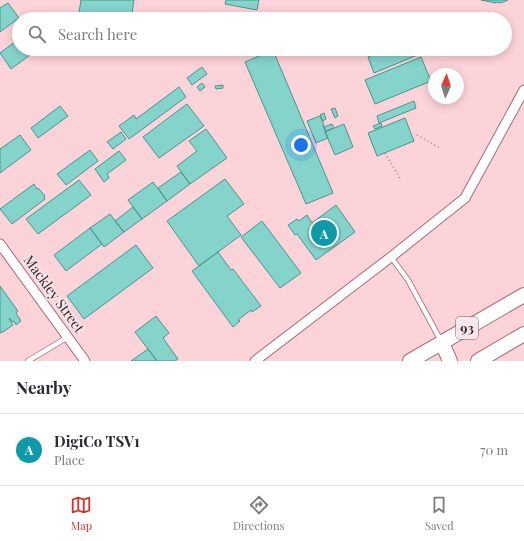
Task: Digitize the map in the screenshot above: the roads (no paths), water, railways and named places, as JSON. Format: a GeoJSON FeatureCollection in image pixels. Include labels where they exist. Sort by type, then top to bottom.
{"type":"FeatureCollection","features":[{"type":"Feature","properties":{"kind":"main road","name":"93"},"geometry":{"type":"LineString","coordinates":[[410,361],[524,295]]}},
{"type":"Feature","properties":{"kind":"main road","name":"93"},"geometry":{"type":"LineString","coordinates":[[478,361],[524,334]]}},
{"type":"Feature","properties":{"kind":"main road"},"geometry":{"type":"LineString","coordinates":[[442,343],[450,361]]}},
{"type":"Feature","properties":{"kind":"street"},"geometry":{"type":"LineString","coordinates":[[255,361],[391,257],[465,198],[524,90]]}},
{"type":"Feature","properties":{"kind":"street","name":"Mackley Street"},"geometry":{"type":"LineString","coordinates":[[0,244],[85,361]]}},
{"type":"Feature","properties":{"kind":"lane"},"geometry":{"type":"LineString","coordinates":[[391,257],[408,280],[442,343]]}},
{"type":"Feature","properties":{"kind":"lane"},"geometry":{"type":"LineString","coordinates":[[28,361],[68,337]]}},
{"type":"Feature","properties":{"kind":"place","name":"DigiCo TSV1"},"geometry":{"type":"Point","coordinates":[324,233]}}]}
